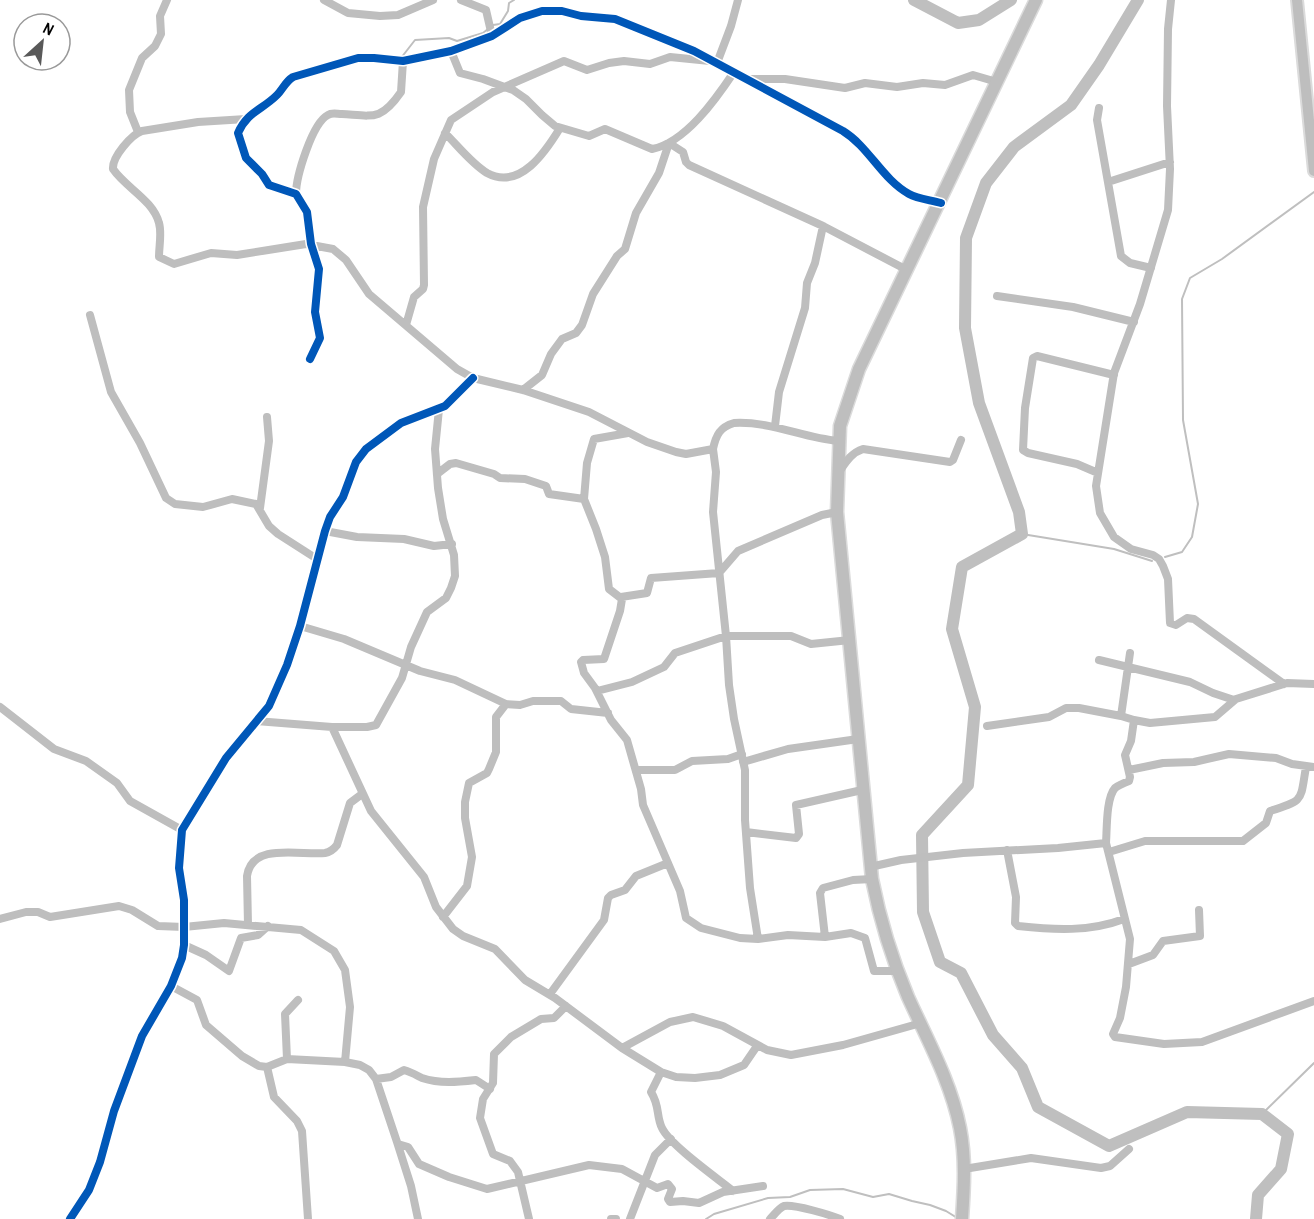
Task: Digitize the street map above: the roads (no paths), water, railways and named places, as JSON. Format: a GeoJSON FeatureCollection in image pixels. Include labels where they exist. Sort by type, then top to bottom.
{"type":"FeatureCollection","features":[{"type":"Feature","properties":{"kind":"highway"},"geometry":{"type":"LineString","coordinates":[[962,1217],[964,1169],[958,1120],[946,1082],[898,971],[882,926],[871,873],[837,512],[838,441],[840,426],[860,369],[1036,0]]}},
{"type":"Feature","properties":{"kind":"main road"},"geometry":{"type":"LineString","coordinates":[[1297,0],[1314,171]]}},
{"type":"Feature","properties":{"kind":"street"},"geometry":{"type":"LineString","coordinates":[[138,132],[130,112],[129,90],[142,58],[154,46],[161,34],[160,16],[167,0]]}},
{"type":"Feature","properties":{"kind":"street"},"geometry":{"type":"LineString","coordinates":[[324,0],[348,13],[380,16],[398,15],[433,0]]}},
{"type":"Feature","properties":{"kind":"street"},"geometry":{"type":"LineString","coordinates":[[461,0],[486,10],[492,36]]}},
{"type":"Feature","properties":{"kind":"street"},"geometry":{"type":"LineString","coordinates":[[715,62],[731,26],[738,0]]}},
{"type":"Feature","properties":{"kind":"street"},"geometry":{"type":"LineString","coordinates":[[1172,0],[1168,40],[1170,162],[1168,210],[1134,322],[1114,375],[1098,473],[1097,494],[1100,513],[1114,537],[1131,549],[1153,555],[1164,566],[1168,579],[1170,623],[1176,625],[1187,618],[1194,620],[1284,684]]}},
{"type":"Feature","properties":{"kind":"street"},"geometry":{"type":"LineString","coordinates":[[296,194],[271,186],[247,160],[238,133],[246,119],[276,96],[285,83],[293,77],[358,58],[403,61],[451,51],[492,36],[511,22],[532,13],[562,11],[581,16],[615,19],[715,62],[848,134],[883,173],[906,192],[941,202]]}},
{"type":"Feature","properties":{"kind":"street"},"geometry":{"type":"LineString","coordinates":[[451,51],[460,73],[506,87],[526,99],[542,116],[560,128],[568,128],[589,136],[605,129],[652,149],[669,143],[712,102],[734,72]]}},
{"type":"Feature","properties":{"kind":"street"},"geometry":{"type":"LineString","coordinates":[[406,325],[414,297],[424,285],[423,207],[434,159],[453,118],[488,95],[564,61],[587,70],[624,61],[650,64],[670,57],[715,62]]}},
{"type":"Feature","properties":{"kind":"street"},"geometry":{"type":"LineString","coordinates":[[310,359],[318,344],[320,334],[315,312],[319,269],[311,244],[307,212],[296,194],[297,181],[310,142],[321,121],[332,113],[373,116],[380,114],[401,92],[403,61]]}},
{"type":"Feature","properties":{"kind":"street"},"geometry":{"type":"LineString","coordinates":[[747,79],[785,79],[845,88],[865,83],[897,87],[923,83],[945,85],[973,75],[997,82]]}},
{"type":"Feature","properties":{"kind":"street"},"geometry":{"type":"LineString","coordinates":[[1099,108],[1097,120],[1121,256],[1130,263],[1151,268]]}},
{"type":"Feature","properties":{"kind":"street"},"geometry":{"type":"LineString","coordinates":[[246,119],[198,122],[138,132],[114,159],[113,169],[120,179],[155,213],[160,224],[159,257],[174,264],[212,253],[237,255],[311,244],[325,246],[341,254],[369,294],[447,362],[473,378],[523,390],[590,412],[647,442],[680,453],[713,448]]}},
{"type":"Feature","properties":{"kind":"street"},"geometry":{"type":"LineString","coordinates":[[445,133],[484,171],[507,176],[529,168],[539,160],[560,128]]}},
{"type":"Feature","properties":{"kind":"street"},"geometry":{"type":"LineString","coordinates":[[669,143],[683,152],[689,165],[824,226],[907,270]]}},
{"type":"Feature","properties":{"kind":"street"},"geometry":{"type":"LineString","coordinates":[[523,390],[542,375],[551,354],[562,339],[576,333],[582,325],[593,294],[617,256],[625,249],[636,213],[659,173],[669,143]]}},
{"type":"Feature","properties":{"kind":"street"},"geometry":{"type":"LineString","coordinates":[[1108,182],[1170,162]]}},
{"type":"Feature","properties":{"kind":"street"},"geometry":{"type":"LineString","coordinates":[[775,426],[779,392],[805,309],[807,283],[815,263],[824,226]]}},
{"type":"Feature","properties":{"kind":"street"},"geometry":{"type":"LineString","coordinates":[[997,296],[1073,307],[1134,322]]}},
{"type":"Feature","properties":{"kind":"street"},"geometry":{"type":"LineString","coordinates":[[90,315],[111,392],[140,442],[166,498],[175,504],[203,507],[232,499],[250,502],[260,508],[269,526],[278,534],[317,559]]}},
{"type":"Feature","properties":{"kind":"street"},"geometry":{"type":"LineString","coordinates":[[1098,473],[1023,450],[1025,408],[1033,358],[1037,356],[1114,375]]}},
{"type":"Feature","properties":{"kind":"street"},"geometry":{"type":"LineString","coordinates":[[70,1219],[86,1195],[97,1171],[114,1111],[142,1036],[171,986],[180,964],[184,945],[184,897],[179,868],[182,830],[221,765],[269,706],[283,675],[300,626],[325,531],[330,517],[343,497],[356,462],[366,449],[401,423],[439,409],[452,401],[473,378]]}},
{"type":"Feature","properties":{"kind":"street"},"geometry":{"type":"LineString","coordinates":[[256,721],[332,728],[376,725],[402,678],[411,647],[427,612],[446,598],[451,588],[456,564],[443,519],[437,474],[435,449],[439,409]]}},
{"type":"Feature","properties":{"kind":"street"},"geometry":{"type":"LineString","coordinates":[[260,508],[269,441],[267,417]]}},
{"type":"Feature","properties":{"kind":"street"},"geometry":{"type":"LineString","coordinates":[[758,939],[750,888],[746,832],[746,783],[729,685],[713,512],[716,472],[713,448],[719,431],[728,425],[745,422],[775,426],[824,440],[838,441]]}},
{"type":"Feature","properties":{"kind":"street"},"geometry":{"type":"LineString","coordinates":[[628,433],[593,441],[586,468],[584,499],[605,557],[609,589],[621,597],[647,593],[651,578],[719,573],[738,551],[822,515],[837,512]]}},
{"type":"Feature","properties":{"kind":"street"},"geometry":{"type":"LineString","coordinates":[[837,475],[850,457],[856,451],[863,449],[946,462],[953,460],[961,440]]}},
{"type":"Feature","properties":{"kind":"street"},"geometry":{"type":"LineString","coordinates":[[437,474],[450,464],[456,464],[494,474],[500,478],[528,479],[546,486],[551,494],[584,499]]}},
{"type":"Feature","properties":{"kind":"street"},"geometry":{"type":"LineString","coordinates":[[325,531],[357,537],[410,540],[434,546],[452,544]]}},
{"type":"Feature","properties":{"kind":"street"},"geometry":{"type":"LineString","coordinates":[[621,597],[620,611],[604,659],[581,662],[584,673],[627,741],[641,789],[643,805],[680,891],[687,920],[706,930],[740,938],[758,939],[788,935],[825,937],[851,933],[863,936],[874,970],[898,971]]}},
{"type":"Feature","properties":{"kind":"street"},"geometry":{"type":"LineString","coordinates":[[300,626],[344,639],[420,671],[455,680],[506,704],[561,701],[571,709],[608,713]]}},
{"type":"Feature","properties":{"kind":"street"},"geometry":{"type":"LineString","coordinates":[[597,691],[632,682],[664,667],[675,653],[726,636],[791,636],[811,644],[850,640]]}},
{"type":"Feature","properties":{"kind":"street"},"geometry":{"type":"LineString","coordinates":[[1121,716],[1130,653]]}},
{"type":"Feature","properties":{"kind":"street"},"geometry":{"type":"LineString","coordinates":[[1099,660],[1187,682],[1234,700]]}},
{"type":"Feature","properties":{"kind":"street"},"geometry":{"type":"LineString","coordinates":[[987,726],[1049,717],[1066,708],[1084,709],[1150,723],[1215,717],[1234,700],[1284,684],[1314,684]]}},
{"type":"Feature","properties":{"kind":"street"},"geometry":{"type":"LineString","coordinates":[[443,917],[467,886],[472,857],[465,818],[465,802],[469,783],[488,773],[496,752],[496,717],[506,704]]}},
{"type":"Feature","properties":{"kind":"street"},"geometry":{"type":"LineString","coordinates":[[0,707],[54,749],[86,761],[98,769],[119,785],[130,801],[182,830]]}},
{"type":"Feature","properties":{"kind":"street"},"geometry":{"type":"LineString","coordinates":[[1134,720],[1131,741],[1125,755],[1130,779],[1113,790],[1106,843],[1130,939],[1120,1018],[1113,1034],[1115,1037],[1164,1044],[1202,1042],[1314,1001]]}},
{"type":"Feature","properties":{"kind":"street"},"geometry":{"type":"LineString","coordinates":[[332,728],[362,794],[380,823],[424,877],[436,907],[458,933],[495,949],[525,980],[550,994],[622,1048],[661,1072],[676,1077],[695,1078],[720,1075],[747,1063],[757,1046]]}},
{"type":"Feature","properties":{"kind":"street"},"geometry":{"type":"LineString","coordinates":[[636,770],[675,770],[692,761],[742,758],[858,739]]}},
{"type":"Feature","properties":{"kind":"street"},"geometry":{"type":"LineString","coordinates":[[1109,852],[1145,841],[1243,841],[1263,826],[1270,811],[1289,806],[1299,800],[1310,767],[1292,765],[1276,758],[1229,754],[1194,762],[1163,763],[1129,770]]}},
{"type":"Feature","properties":{"kind":"street"},"geometry":{"type":"LineString","coordinates":[[746,832],[796,838],[799,834],[796,805],[862,790]]}},
{"type":"Feature","properties":{"kind":"street"},"geometry":{"type":"LineString","coordinates":[[248,925],[247,876],[255,861],[285,851],[325,853],[333,850],[337,845],[350,803],[362,794]]}},
{"type":"Feature","properties":{"kind":"street"},"geometry":{"type":"LineString","coordinates":[[825,937],[820,893],[823,888],[913,859],[1106,843]]}},
{"type":"Feature","properties":{"kind":"street"},"geometry":{"type":"LineString","coordinates":[[1007,850],[1016,897],[1015,922],[1018,926],[1065,930],[1105,926],[1124,919]]}},
{"type":"Feature","properties":{"kind":"street"},"geometry":{"type":"LineString","coordinates":[[550,994],[604,920],[608,898],[625,890],[636,876],[668,863]]}},
{"type":"Feature","properties":{"kind":"street"},"geometry":{"type":"LineString","coordinates":[[0,918],[26,912],[38,912],[50,917],[119,906],[132,910],[155,925],[184,927],[224,923],[293,928],[306,932],[334,951],[344,967],[350,1006],[345,1062]]}},
{"type":"Feature","properties":{"kind":"street"},"geometry":{"type":"LineString","coordinates":[[1128,964],[1153,955],[1162,941],[1200,936],[1199,909]]}},
{"type":"Feature","properties":{"kind":"street"},"geometry":{"type":"LineString","coordinates":[[184,945],[206,955],[229,971],[241,938],[258,935],[268,926]]}},
{"type":"Feature","properties":{"kind":"street"},"geometry":{"type":"LineString","coordinates":[[171,986],[196,1000],[206,1026],[259,1066],[267,1067],[287,1059],[345,1062],[360,1065],[369,1070],[376,1079],[398,1144],[418,1219]]}},
{"type":"Feature","properties":{"kind":"street"},"geometry":{"type":"LineString","coordinates":[[287,1059],[285,1014],[298,1000]]}},
{"type":"Feature","properties":{"kind":"street"},"geometry":{"type":"LineString","coordinates":[[529,1219],[518,1172],[511,1162],[493,1154],[480,1120],[483,1099],[493,1083],[494,1054],[497,1050],[511,1037],[541,1019],[554,1018],[566,1006]]}},
{"type":"Feature","properties":{"kind":"street"},"geometry":{"type":"LineString","coordinates":[[622,1048],[670,1022],[693,1017],[723,1026],[757,1046],[780,1054],[802,1055],[921,1023]]}},
{"type":"Feature","properties":{"kind":"street"},"geometry":{"type":"LineString","coordinates":[[267,1067],[274,1097],[297,1121],[302,1131],[308,1219]]}},
{"type":"Feature","properties":{"kind":"street"},"geometry":{"type":"LineString","coordinates":[[376,1079],[391,1077],[404,1070],[423,1078],[446,1082],[476,1080],[490,1089]]}},
{"type":"Feature","properties":{"kind":"street"},"geometry":{"type":"LineString","coordinates":[[661,1072],[651,1092],[657,1101],[661,1127],[699,1165],[733,1191]]}},
{"type":"Feature","properties":{"kind":"street"},"geometry":{"type":"LineString","coordinates":[[630,1219],[655,1155],[671,1139]]}},
{"type":"Feature","properties":{"kind":"street"},"geometry":{"type":"LineString","coordinates":[[398,1144],[408,1147],[419,1164],[485,1189],[589,1165],[622,1169],[657,1188],[668,1184],[672,1189],[668,1201],[670,1202],[699,1203],[723,1192],[763,1186]]}},
{"type":"Feature","properties":{"kind":"street"},"geometry":{"type":"LineString","coordinates":[[964,1169],[1031,1158],[1101,1168],[1110,1166],[1129,1149]]}},
{"type":"Feature","properties":{"kind":"street"},"geometry":{"type":"LineString","coordinates":[[770,1219],[780,1209],[787,1206],[840,1219]]}},
{"type":"Feature","properties":{"kind":"waterway"},"geometry":{"type":"LineString","coordinates":[[493,25],[500,24],[508,11],[509,3],[514,0]]}},
{"type":"Feature","properties":{"kind":"waterway"},"geometry":{"type":"LineString","coordinates":[[914,0],[958,23],[979,20],[1011,0]]}},
{"type":"Feature","properties":{"kind":"waterway"},"geometry":{"type":"LineString","coordinates":[[1138,0],[1099,65],[1071,105],[1014,147],[986,183],[966,238],[965,328],[979,403],[1019,512],[1022,534],[962,567],[952,629],[975,707],[968,785],[922,835],[923,912],[940,962],[961,973],[993,1035],[1022,1068],[1038,1107],[1109,1146],[1187,1112],[1262,1114],[1288,1134],[1281,1169],[1258,1195],[1256,1219]]}},
{"type":"Feature","properties":{"kind":"waterway"},"geometry":{"type":"LineString","coordinates":[[401,58],[415,40],[449,38],[457,41],[483,33],[488,29]]}},
{"type":"Feature","properties":{"kind":"waterway"},"geometry":{"type":"LineString","coordinates":[[1165,557],[1182,552],[1192,537],[1198,504],[1183,420],[1182,299],[1190,278],[1222,259],[1314,192]]}},
{"type":"Feature","properties":{"kind":"waterway"},"geometry":{"type":"LineString","coordinates":[[1022,534],[1114,549],[1152,561]]}},
{"type":"Feature","properties":{"kind":"waterway"},"geometry":{"type":"LineString","coordinates":[[1262,1114],[1314,1063]]}},
{"type":"Feature","properties":{"kind":"waterway"},"geometry":{"type":"LineString","coordinates":[[706,1219],[714,1214],[768,1198],[790,1197],[810,1190],[843,1189],[873,1197],[889,1194],[930,1205],[959,1219]]}}]}
